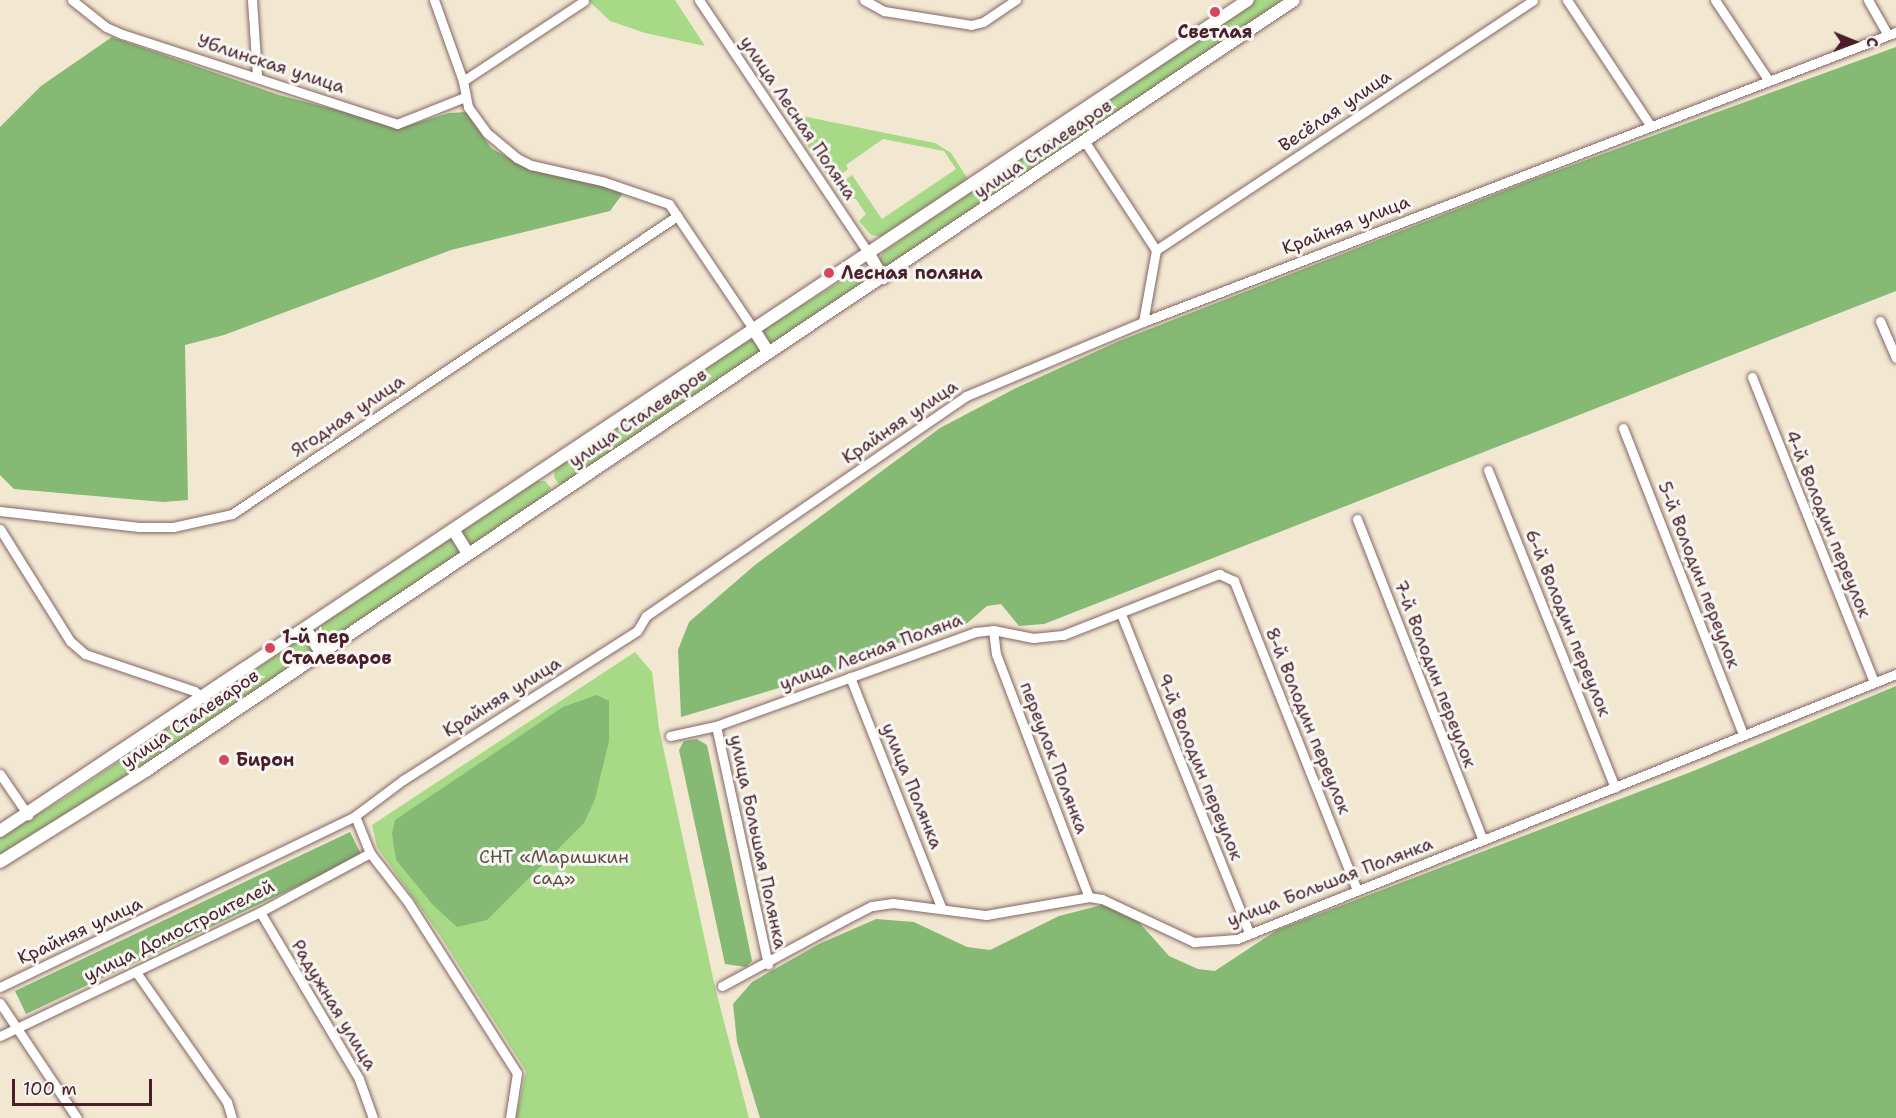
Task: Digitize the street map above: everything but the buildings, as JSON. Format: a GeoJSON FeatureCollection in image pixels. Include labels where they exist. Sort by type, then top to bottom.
{"type":"FeatureCollection","features":[{"type":"Feature","properties":{"kind":"main road","name":"улица Сталеваров"},"geometry":{"type":"LineString","coordinates":[[0,831],[28,815],[204,698],[1248,0]]}},
{"type":"Feature","properties":{"kind":"main road","name":"улица Сталеваров"},"geometry":{"type":"LineString","coordinates":[[0,862],[147,770],[1294,0]]}},
{"type":"Feature","properties":{"kind":"main road"},"geometry":{"type":"LineString","coordinates":[[869,254],[883,278]]}},
{"type":"Feature","properties":{"kind":"main road"},"geometry":{"type":"LineString","coordinates":[[754,330],[769,353]]}},
{"type":"Feature","properties":{"kind":"main road"},"geometry":{"type":"LineString","coordinates":[[454,531],[468,553]]}},
{"type":"Feature","properties":{"kind":"main road"},"geometry":{"type":"LineString","coordinates":[[306,630],[321,652]]}},
{"type":"Feature","properties":{"kind":"street","name":"Ублинская улица"},"geometry":{"type":"LineString","coordinates":[[72,0],[106,27],[122,34],[397,124],[465,97]]}},
{"type":"Feature","properties":{"kind":"street"},"geometry":{"type":"LineString","coordinates":[[252,0],[256,76]]}},
{"type":"Feature","properties":{"kind":"street"},"geometry":{"type":"LineString","coordinates":[[434,0],[463,81],[468,107],[487,132],[517,158],[655,196],[669,204],[754,330]]}},
{"type":"Feature","properties":{"kind":"street","name":"улица Лесная Поляна"},"geometry":{"type":"LineString","coordinates":[[699,0],[869,254]]}},
{"type":"Feature","properties":{"kind":"street"},"geometry":{"type":"LineString","coordinates":[[864,0],[884,10],[971,25],[983,22],[1016,0]]}},
{"type":"Feature","properties":{"kind":"street","name":"Весёлая улица"},"geometry":{"type":"LineString","coordinates":[[1156,250],[1533,0]]}},
{"type":"Feature","properties":{"kind":"street"},"geometry":{"type":"LineString","coordinates":[[1567,0],[1650,125]]}},
{"type":"Feature","properties":{"kind":"street"},"geometry":{"type":"LineString","coordinates":[[1715,0],[1769,81]]}},
{"type":"Feature","properties":{"kind":"street"},"geometry":{"type":"LineString","coordinates":[[1868,0],[1892,33]]}},
{"type":"Feature","properties":{"kind":"street"},"geometry":{"type":"LineString","coordinates":[[463,81],[584,2]]}},
{"type":"Feature","properties":{"kind":"street","name":"Крайняя улица"},"geometry":{"type":"LineString","coordinates":[[0,987],[355,816],[403,780],[637,631],[646,616],[966,396],[1143,322],[1892,33]]}},
{"type":"Feature","properties":{"kind":"street"},"geometry":{"type":"LineString","coordinates":[[1085,142],[1156,250],[1143,322]]}},
{"type":"Feature","properties":{"kind":"street","name":"Ягодная улица"},"geometry":{"type":"LineString","coordinates":[[0,511],[139,527],[173,527],[232,514],[678,216]]}},
{"type":"Feature","properties":{"kind":"street"},"geometry":{"type":"LineString","coordinates":[[1880,321],[1896,358]]}},
{"type":"Feature","properties":{"kind":"street","name":"4-й Володин переулок"},"geometry":{"type":"LineString","coordinates":[[1752,377],[1874,682]]}},
{"type":"Feature","properties":{"kind":"street","name":"5-й Володин переулок"},"geometry":{"type":"LineString","coordinates":[[1623,428],[1743,734]]}},
{"type":"Feature","properties":{"kind":"street","name":"6-й Володин переулок"},"geometry":{"type":"LineString","coordinates":[[1488,470],[1615,788]]}},
{"type":"Feature","properties":{"kind":"street","name":"7-й Володин переулок"},"geometry":{"type":"LineString","coordinates":[[1357,519],[1483,840]]}},
{"type":"Feature","properties":{"kind":"street"},"geometry":{"type":"LineString","coordinates":[[0,529],[70,641],[85,654],[194,691],[204,698]]}},
{"type":"Feature","properties":{"kind":"street","name":"улица Лесная Поляна"},"geometry":{"type":"LineString","coordinates":[[670,736],[716,726],[928,647],[993,630],[1033,638],[1063,634],[1121,614],[1219,574]]}},
{"type":"Feature","properties":{"kind":"street","name":"8-й Володин переулок"},"geometry":{"type":"LineString","coordinates":[[1219,574],[1234,581],[1357,890]]}},
{"type":"Feature","properties":{"kind":"street","name":"9-й Володин переулок"},"geometry":{"type":"LineString","coordinates":[[1121,614],[1249,933]]}},
{"type":"Feature","properties":{"kind":"street","name":"переулок Полянка"},"geometry":{"type":"LineString","coordinates":[[993,630],[996,654],[1089,897]]}},
{"type":"Feature","properties":{"kind":"street","name":"улица Большая Полянка"},"geometry":{"type":"LineString","coordinates":[[722,986],[768,964],[872,906],[893,903],[941,907],[986,915],[1089,897],[1102,899],[1194,942],[1237,939],[1896,674]]}},
{"type":"Feature","properties":{"kind":"street","name":"улица Полянка"},"geometry":{"type":"LineString","coordinates":[[850,677],[941,907]]}},
{"type":"Feature","properties":{"kind":"street","name":"улица Большая Полянка"},"geometry":{"type":"LineString","coordinates":[[716,726],[768,964]]}},
{"type":"Feature","properties":{"kind":"street"},"geometry":{"type":"LineString","coordinates":[[0,774],[28,815]]}},
{"type":"Feature","properties":{"kind":"street"},"geometry":{"type":"LineString","coordinates":[[355,816],[370,853],[408,902],[517,1073],[510,1118]]}},
{"type":"Feature","properties":{"kind":"street","name":"улица Домостроителей"},"geometry":{"type":"LineString","coordinates":[[0,1036],[260,912],[370,853]]}},
{"type":"Feature","properties":{"kind":"street","name":"Радужная улица"},"geometry":{"type":"LineString","coordinates":[[260,912],[359,1079],[373,1118]]}},
{"type":"Feature","properties":{"kind":"street"},"geometry":{"type":"LineString","coordinates":[[136,972],[227,1102],[232,1118]]}},
{"type":"Feature","properties":{"kind":"street"},"geometry":{"type":"LineString","coordinates":[[0,1004],[77,1118]]}},
{"type":"Feature","properties":{"kind":"green space"},"geometry":{"type":"Polygon","coordinates":[[[588,0],[675,0],[705,46],[645,33],[610,21],[588,0]]]}},
{"type":"Feature","properties":{"kind":"green space"},"geometry":{"type":"Polygon","coordinates":[[[1256,0],[1284,0],[892,265],[883,267],[879,260],[883,252],[1256,0]]]}},
{"type":"Feature","properties":{"kind":"green space"},"geometry":{"type":"Polygon","coordinates":[[[112,37],[279,95],[403,127],[449,113],[467,112],[491,148],[523,166],[583,178],[624,192],[610,211],[451,250],[224,335],[185,345],[188,500],[163,502],[14,489],[0,475],[0,127],[41,86],[112,37]]]}},
{"type":"Feature","properties":{"kind":"green space"},"geometry":{"type":"Polygon","coordinates":[[[1896,47],[1896,291],[1044,624],[1019,626],[1001,604],[987,606],[964,626],[898,643],[833,672],[681,717],[678,650],[689,622],[755,565],[940,428],[1016,388],[1119,341],[1537,178],[1896,47]]]}},
{"type":"Feature","properties":{"kind":"green space"},"geometry":{"type":"Polygon","coordinates":[[[797,115],[935,143],[951,153],[968,179],[882,237],[871,235],[859,221],[866,214],[856,199],[842,197],[835,187],[852,175],[882,219],[956,169],[944,151],[883,139],[846,165],[848,169],[837,178],[828,177],[795,125],[793,120],[797,115]]]}},
{"type":"Feature","properties":{"kind":"green space"},"geometry":{"type":"Polygon","coordinates":[[[864,267],[870,271],[869,278],[775,344],[768,343],[763,336],[765,328],[864,267]]]}},
{"type":"Feature","properties":{"kind":"green space"},"geometry":{"type":"Polygon","coordinates":[[[755,339],[761,350],[755,358],[565,484],[558,483],[554,477],[555,468],[747,340],[755,339]]]}},
{"type":"Feature","properties":{"kind":"green space"},"geometry":{"type":"Polygon","coordinates":[[[536,481],[545,481],[551,488],[546,496],[471,546],[461,535],[462,531],[536,481]]]}},
{"type":"Feature","properties":{"kind":"green space"},"geometry":{"type":"Polygon","coordinates":[[[451,538],[456,539],[461,553],[328,642],[321,642],[316,636],[318,627],[451,538]]]}},
{"type":"Feature","properties":{"kind":"green space"},"geometry":{"type":"Polygon","coordinates":[[[299,640],[307,640],[311,647],[309,655],[81,809],[0,857],[0,837],[65,798],[299,640]]]}},
{"type":"Feature","properties":{"kind":"green space","name":"СНТ «Маришкин сад»"},"geometry":{"type":"Polygon","coordinates":[[[635,652],[652,672],[659,728],[715,987],[749,1118],[516,1118],[526,1071],[439,934],[377,847],[372,825],[635,652]]]}},
{"type":"Feature","properties":{"kind":"green space"},"geometry":{"type":"Polygon","coordinates":[[[1896,686],[1896,1118],[760,1118],[737,1042],[733,1004],[752,982],[819,944],[876,919],[914,922],[967,947],[990,950],[1059,916],[1106,904],[1137,920],[1169,956],[1198,969],[1215,971],[1277,930],[1696,770],[1896,686]]]}},
{"type":"Feature","properties":{"kind":"green space"},"geometry":{"type":"Polygon","coordinates":[[[597,695],[609,701],[609,741],[595,799],[584,823],[487,920],[457,927],[433,905],[396,860],[392,834],[395,820],[563,707],[597,695]]]}},
{"type":"Feature","properties":{"kind":"green space"},"geometry":{"type":"Polygon","coordinates":[[[697,739],[707,745],[752,961],[746,967],[725,964],[679,750],[684,741],[697,739]]]}},
{"type":"Feature","properties":{"kind":"green space"},"geometry":{"type":"Polygon","coordinates":[[[350,832],[362,856],[26,1014],[15,991],[350,832]]]}},
{"type":"Feature","properties":{"kind":"place","name":"Светлая"},"geometry":{"type":"Point","coordinates":[1215,12]}},
{"type":"Feature","properties":{"kind":"place","name":"Лесная поляна"},"geometry":{"type":"Point","coordinates":[829,273]}},
{"type":"Feature","properties":{"kind":"place","name":"1-й пер Сталеваров"},"geometry":{"type":"Point","coordinates":[270,648]}},
{"type":"Feature","properties":{"kind":"place","name":"Бирон"},"geometry":{"type":"Point","coordinates":[224,760]}}]}
